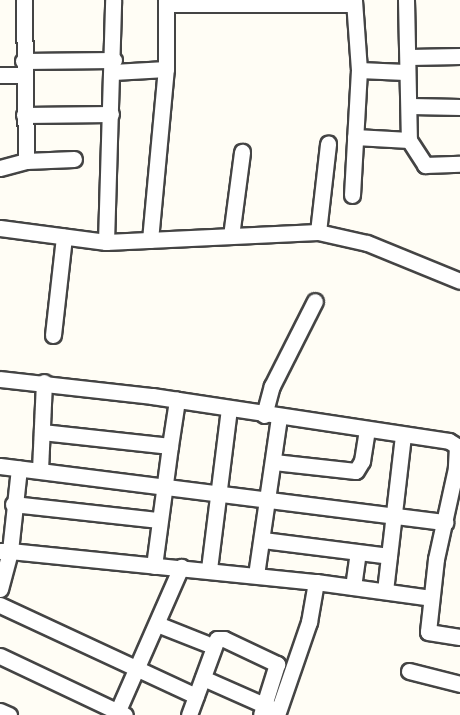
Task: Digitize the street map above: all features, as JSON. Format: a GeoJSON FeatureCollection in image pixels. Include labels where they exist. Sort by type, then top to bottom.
{"type":"FeatureCollection","features":[{"type":"Feature","properties":{"kind":"street"},"geometry":{"type":"LineString","coordinates":[[24,0],[23,68],[26,161]]}},
{"type":"Feature","properties":{"kind":"street"},"geometry":{"type":"LineString","coordinates":[[106,242],[113,66],[113,0]]}},
{"type":"Feature","properties":{"kind":"street"},"geometry":{"type":"LineString","coordinates":[[406,0],[407,65],[411,106],[409,140],[425,165],[460,164]]}},
{"type":"Feature","properties":{"kind":"street"},"geometry":{"type":"LineString","coordinates":[[150,240],[166,69],[166,2],[354,2],[358,70],[352,195]]}},
{"type":"Feature","properties":{"kind":"street"},"geometry":{"type":"LineString","coordinates":[[358,70],[460,56]]}},
{"type":"Feature","properties":{"kind":"street"},"geometry":{"type":"LineString","coordinates":[[0,75],[23,68],[113,66],[166,69]]}},
{"type":"Feature","properties":{"kind":"street"},"geometry":{"type":"LineString","coordinates":[[411,106],[460,106]]}},
{"type":"Feature","properties":{"kind":"street"},"geometry":{"type":"LineString","coordinates":[[24,115],[111,114]]}},
{"type":"Feature","properties":{"kind":"street"},"geometry":{"type":"LineString","coordinates":[[355,137],[409,140]]}},
{"type":"Feature","properties":{"kind":"street"},"geometry":{"type":"LineString","coordinates":[[318,231],[327,144]]}},
{"type":"Feature","properties":{"kind":"street"},"geometry":{"type":"LineString","coordinates":[[231,236],[242,152]]}},
{"type":"Feature","properties":{"kind":"street"},"geometry":{"type":"LineString","coordinates":[[0,168],[26,161],[74,159]]}},
{"type":"Feature","properties":{"kind":"street"},"geometry":{"type":"LineString","coordinates":[[0,228],[106,242],[318,231],[367,243],[460,281]]}},
{"type":"Feature","properties":{"kind":"street"},"geometry":{"type":"LineString","coordinates":[[53,335],[64,237]]}},
{"type":"Feature","properties":{"kind":"street"},"geometry":{"type":"LineString","coordinates":[[256,576],[274,462],[272,386],[315,301]]}},
{"type":"Feature","properties":{"kind":"street"},"geometry":{"type":"LineString","coordinates":[[0,379],[44,382],[177,400],[272,417],[449,441],[457,446],[458,469],[445,522],[431,598],[428,632],[460,637]]}},
{"type":"Feature","properties":{"kind":"street"},"geometry":{"type":"LineString","coordinates":[[40,470],[44,382]]}},
{"type":"Feature","properties":{"kind":"street"},"geometry":{"type":"LineString","coordinates":[[154,566],[177,400]]}},
{"type":"Feature","properties":{"kind":"street"},"geometry":{"type":"LineString","coordinates":[[209,569],[229,409]]}},
{"type":"Feature","properties":{"kind":"street"},"geometry":{"type":"LineString","coordinates":[[274,462],[356,471],[362,461],[367,430]]}},
{"type":"Feature","properties":{"kind":"street"},"geometry":{"type":"LineString","coordinates":[[42,432],[170,446]]}},
{"type":"Feature","properties":{"kind":"street"},"geometry":{"type":"LineString","coordinates":[[385,591],[403,435]]}},
{"type":"Feature","properties":{"kind":"street"},"geometry":{"type":"LineString","coordinates":[[0,466],[445,522]]}},
{"type":"Feature","properties":{"kind":"street"},"geometry":{"type":"LineString","coordinates":[[0,589],[19,468]]}},
{"type":"Feature","properties":{"kind":"street"},"geometry":{"type":"LineString","coordinates":[[13,504],[159,520]]}},
{"type":"Feature","properties":{"kind":"street"},"geometry":{"type":"LineString","coordinates":[[263,540],[388,556]]}},
{"type":"Feature","properties":{"kind":"street"},"geometry":{"type":"LineString","coordinates":[[5,551],[154,566],[209,569],[431,598]]}},
{"type":"Feature","properties":{"kind":"street"},"geometry":{"type":"LineString","coordinates":[[353,587],[358,552]]}},
{"type":"Feature","properties":{"kind":"street"},"geometry":{"type":"LineString","coordinates":[[0,656],[119,714],[181,567]]}},
{"type":"Feature","properties":{"kind":"street"},"geometry":{"type":"LineString","coordinates":[[270,712],[309,622],[316,582]]}},
{"type":"Feature","properties":{"kind":"street"},"geometry":{"type":"LineString","coordinates":[[0,605],[138,667],[196,696]]}},
{"type":"Feature","properties":{"kind":"street"},"geometry":{"type":"LineString","coordinates":[[157,624],[205,643]]}},
{"type":"Feature","properties":{"kind":"street"},"geometry":{"type":"LineString","coordinates":[[190,715],[217,639],[263,656],[277,664],[270,712]]}},
{"type":"Feature","properties":{"kind":"street"},"geometry":{"type":"LineString","coordinates":[[409,671],[460,684]]}},
{"type":"Feature","properties":{"kind":"street"},"geometry":{"type":"LineString","coordinates":[[203,678],[270,712]]}},
{"type":"Feature","properties":{"kind":"street"},"geometry":{"type":"LineString","coordinates":[[0,711],[9,715]]}}]}
